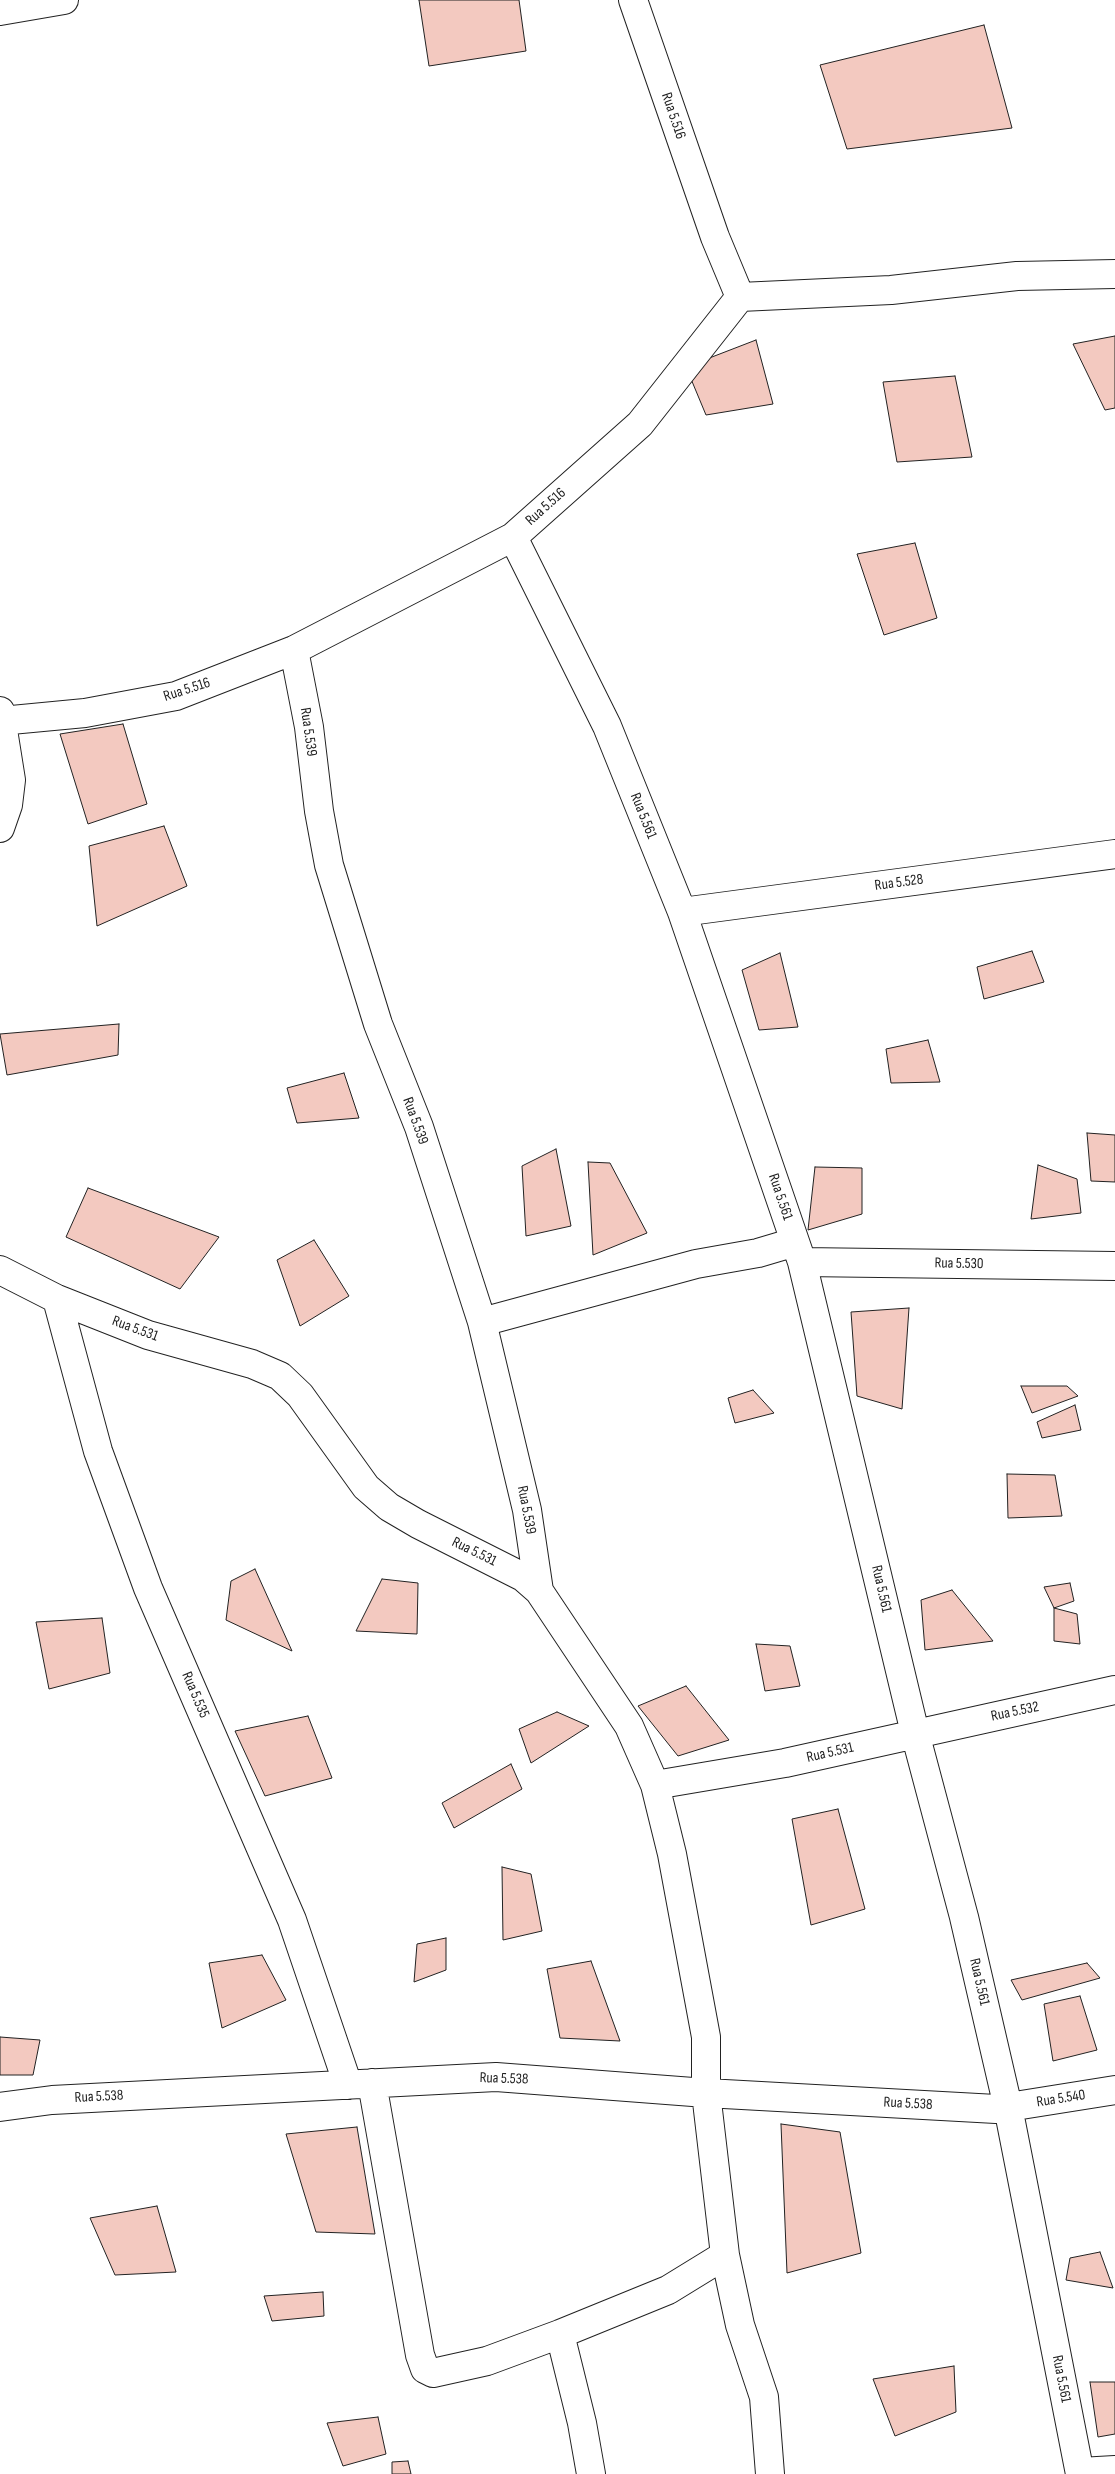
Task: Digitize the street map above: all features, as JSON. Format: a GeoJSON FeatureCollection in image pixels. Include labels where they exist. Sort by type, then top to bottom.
{"type":"FeatureCollection","features":[{"type":"Feature","properties":{"kind":"street"},"geometry":{"type":"LineString","coordinates":[[0,11],[64,0]]}},
{"type":"Feature","properties":{"kind":"street","name":"Rua 5.516"},"geometry":{"type":"LineString","coordinates":[[1,718],[85,713],[176,696],[294,650],[513,537],[640,424],[740,297],[715,237],[632,0]]}},
{"type":"Feature","properties":{"kind":"street"},"geometry":{"type":"LineString","coordinates":[[740,297],[891,290],[1017,276],[1115,274]]}},
{"type":"Feature","properties":{"kind":"street","name":"Rua 5.561"},"geometry":{"type":"LineString","coordinates":[[513,537],[607,726],[682,912],[799,1252],[915,1734],[964,1917],[1008,2107],[1080,2473]]}},
{"type":"Feature","properties":{"kind":"street","name":"Rua 5.539"},"geometry":{"type":"LineString","coordinates":[[294,650],[309,727],[319,811],[329,865],[378,1024],[419,1127],[482,1322],[527,1510],[539,1591]]}},
{"type":"Feature","properties":{"kind":"street"},"geometry":{"type":"LineString","coordinates":[[0,828],[8,805],[11,780],[1,718]]}},
{"type":"Feature","properties":{"kind":"street","name":"Rua 5.528"},"geometry":{"type":"LineString","coordinates":[[682,912],[1115,854]]}},
{"type":"Feature","properties":{"kind":"street","name":"Rua 5.530"},"geometry":{"type":"LineString","coordinates":[[482,1322],[696,1264],[758,1253],[799,1252],[1115,1266]]}},
{"type":"Feature","properties":{"kind":"street","name":"Rua 5.531"},"geometry":{"type":"LineString","coordinates":[[0,1270],[57,1299],[148,1335],[252,1364],[280,1376],[300,1394],[366,1487],[389,1507],[418,1524],[522,1577],[539,1591],[629,1726],[655,1785],[785,1763],[915,1734]]}},
{"type":"Feature","properties":{"kind":"street","name":"Rua 5.535"},"geometry":{"type":"LineString","coordinates":[[57,1299],[98,1451],[148,1588],[292,1920],[360,2084],[420,2355],[425,2369],[433,2373],[487,2361],[560,2334]]}},
{"type":"Feature","properties":{"kind":"street","name":"Rua 5.532"},"geometry":{"type":"LineString","coordinates":[[915,1734],[1115,1690]]}},
{"type":"Feature","properties":{"kind":"street"},"geometry":{"type":"LineString","coordinates":[[655,1785],[672,1854],[706,2037],[706,2093],[726,2256],[740,2325],[764,2397],[770,2474]]}},
{"type":"Feature","properties":{"kind":"street","name":"Rua 5.538"},"geometry":{"type":"LineString","coordinates":[[0,2107],[52,2100],[496,2077],[706,2093],[996,2109],[1008,2107]]}},
{"type":"Feature","properties":{"kind":"street","name":"Rua 5.540"},"geometry":{"type":"LineString","coordinates":[[1008,2107],[1115,2090]]}},
{"type":"Feature","properties":{"kind":"street"},"geometry":{"type":"LineString","coordinates":[[591,2474],[582,2423],[560,2334],[668,2290],[726,2256]]}},
{"type":"Feature","properties":{"kind":"street"},"geometry":{"type":"LineString","coordinates":[[1080,2473],[1115,2470]]}},
{"type":"Feature","properties":{"kind":"building"},"geometry":{"type":"Polygon","coordinates":[[[419,0],[519,0],[526,51],[429,66],[419,0]]]}},
{"type":"Feature","properties":{"kind":"building"},"geometry":{"type":"Polygon","coordinates":[[[984,25],[1012,128],[847,149],[820,65],[984,25]]]}},
{"type":"Feature","properties":{"kind":"building"},"geometry":{"type":"Polygon","coordinates":[[[1115,336],[1115,408],[1105,410],[1073,344],[1115,336]]]}},
{"type":"Feature","properties":{"kind":"building"},"geometry":{"type":"Polygon","coordinates":[[[756,340],[773,404],[706,415],[686,367],[756,340]]]}},
{"type":"Feature","properties":{"kind":"building"},"geometry":{"type":"Polygon","coordinates":[[[955,376],[972,457],[897,462],[883,382],[955,376]]]}},
{"type":"Feature","properties":{"kind":"building"},"geometry":{"type":"Polygon","coordinates":[[[915,543],[937,618],[884,635],[857,554],[915,543]]]}},
{"type":"Feature","properties":{"kind":"building"},"geometry":{"type":"Polygon","coordinates":[[[123,724],[147,804],[88,824],[60,734],[123,724]]]}},
{"type":"Feature","properties":{"kind":"building"},"geometry":{"type":"Polygon","coordinates":[[[164,826],[187,886],[97,926],[89,846],[164,826]]]}},
{"type":"Feature","properties":{"kind":"building"},"geometry":{"type":"Polygon","coordinates":[[[1032,951],[1044,982],[984,999],[977,967],[1032,951]]]}},
{"type":"Feature","properties":{"kind":"building"},"geometry":{"type":"Polygon","coordinates":[[[780,953],[798,1027],[759,1030],[742,970],[780,953]]]}},
{"type":"Feature","properties":{"kind":"building"},"geometry":{"type":"Polygon","coordinates":[[[119,1024],[118,1055],[7,1075],[0,1034],[119,1024]]]}},
{"type":"Feature","properties":{"kind":"building"},"geometry":{"type":"Polygon","coordinates":[[[928,1040],[940,1082],[891,1083],[886,1049],[928,1040]]]}},
{"type":"Feature","properties":{"kind":"building"},"geometry":{"type":"Polygon","coordinates":[[[344,1073],[359,1118],[297,1123],[287,1088],[344,1073]]]}},
{"type":"Feature","properties":{"kind":"building"},"geometry":{"type":"Polygon","coordinates":[[[1087,1133],[1115,1135],[1115,1182],[1091,1181],[1087,1133]]]}},
{"type":"Feature","properties":{"kind":"building"},"geometry":{"type":"Polygon","coordinates":[[[556,1149],[571,1226],[526,1236],[522,1166],[556,1149]]]}},
{"type":"Feature","properties":{"kind":"building"},"geometry":{"type":"Polygon","coordinates":[[[588,1162],[610,1163],[647,1233],[593,1255],[588,1162]]]}},
{"type":"Feature","properties":{"kind":"building"},"geometry":{"type":"Polygon","coordinates":[[[1038,1165],[1077,1179],[1081,1213],[1031,1219],[1038,1165]]]}},
{"type":"Feature","properties":{"kind":"building"},"geometry":{"type":"Polygon","coordinates":[[[815,1167],[862,1168],[862,1214],[808,1230],[815,1167]]]}},
{"type":"Feature","properties":{"kind":"building"},"geometry":{"type":"Polygon","coordinates":[[[88,1188],[219,1237],[180,1289],[66,1237],[88,1188]]]}},
{"type":"Feature","properties":{"kind":"building"},"geometry":{"type":"Polygon","coordinates":[[[314,1240],[349,1296],[300,1326],[277,1260],[314,1240]]]}},
{"type":"Feature","properties":{"kind":"building"},"geometry":{"type":"Polygon","coordinates":[[[909,1308],[902,1409],[857,1396],[851,1312],[909,1308]]]}},
{"type":"Feature","properties":{"kind":"building"},"geometry":{"type":"Polygon","coordinates":[[[1021,1386],[1067,1386],[1078,1396],[1032,1413],[1021,1386]]]}},
{"type":"Feature","properties":{"kind":"building"},"geometry":{"type":"Polygon","coordinates":[[[753,1390],[774,1413],[735,1423],[728,1398],[753,1390]]]}},
{"type":"Feature","properties":{"kind":"building"},"geometry":{"type":"Polygon","coordinates":[[[1075,1405],[1081,1430],[1042,1438],[1037,1422],[1075,1405]]]}},
{"type":"Feature","properties":{"kind":"building"},"geometry":{"type":"Polygon","coordinates":[[[1007,1474],[1055,1475],[1062,1516],[1008,1518],[1007,1474]]]}},
{"type":"Feature","properties":{"kind":"building"},"geometry":{"type":"Polygon","coordinates":[[[255,1569],[292,1651],[226,1620],[231,1581],[255,1569]]]}},
{"type":"Feature","properties":{"kind":"building"},"geometry":{"type":"Polygon","coordinates":[[[382,1579],[418,1583],[417,1634],[356,1631],[382,1579]]]}},
{"type":"Feature","properties":{"kind":"building"},"geometry":{"type":"Polygon","coordinates":[[[1070,1583],[1074,1601],[1054,1608],[1044,1587],[1070,1583]]]}},
{"type":"Feature","properties":{"kind":"building"},"geometry":{"type":"Polygon","coordinates":[[[952,1590],[993,1641],[925,1650],[921,1600],[952,1590]]]}},
{"type":"Feature","properties":{"kind":"building"},"geometry":{"type":"Polygon","coordinates":[[[1054,1608],[1077,1614],[1080,1644],[1054,1641],[1054,1608]]]}},
{"type":"Feature","properties":{"kind":"building"},"geometry":{"type":"Polygon","coordinates":[[[102,1618],[110,1673],[49,1689],[36,1622],[102,1618]]]}},
{"type":"Feature","properties":{"kind":"building"},"geometry":{"type":"Polygon","coordinates":[[[756,1644],[790,1646],[800,1686],[765,1691],[756,1644]]]}},
{"type":"Feature","properties":{"kind":"building"},"geometry":{"type":"Polygon","coordinates":[[[686,1686],[729,1740],[678,1756],[638,1706],[686,1686]]]}},
{"type":"Feature","properties":{"kind":"building"},"geometry":{"type":"Polygon","coordinates":[[[557,1712],[589,1726],[531,1763],[519,1729],[557,1712]]]}},
{"type":"Feature","properties":{"kind":"building"},"geometry":{"type":"Polygon","coordinates":[[[308,1716],[332,1778],[265,1796],[235,1731],[308,1716]]]}},
{"type":"Feature","properties":{"kind":"building"},"geometry":{"type":"Polygon","coordinates":[[[511,1764],[522,1789],[454,1828],[442,1803],[511,1764]]]}},
{"type":"Feature","properties":{"kind":"building"},"geometry":{"type":"Polygon","coordinates":[[[838,1809],[865,1909],[811,1925],[792,1819],[838,1809]]]}},
{"type":"Feature","properties":{"kind":"building"},"geometry":{"type":"Polygon","coordinates":[[[502,1867],[531,1874],[542,1931],[503,1940],[502,1867]]]}},
{"type":"Feature","properties":{"kind":"building"},"geometry":{"type":"Polygon","coordinates":[[[446,1938],[446,1970],[414,1982],[417,1944],[446,1938]]]}},
{"type":"Feature","properties":{"kind":"building"},"geometry":{"type":"Polygon","coordinates":[[[262,1955],[286,2000],[222,2028],[209,1963],[262,1955]]]}},
{"type":"Feature","properties":{"kind":"building"},"geometry":{"type":"Polygon","coordinates":[[[591,1961],[620,2041],[560,2038],[547,1969],[591,1961]]]}},
{"type":"Feature","properties":{"kind":"building"},"geometry":{"type":"Polygon","coordinates":[[[1087,1963],[1100,1978],[1022,2000],[1011,1980],[1087,1963]]]}},
{"type":"Feature","properties":{"kind":"building"},"geometry":{"type":"Polygon","coordinates":[[[1080,1996],[1097,2050],[1053,2061],[1044,2004],[1080,1996]]]}},
{"type":"Feature","properties":{"kind":"building"},"geometry":{"type":"Polygon","coordinates":[[[0,2037],[40,2040],[33,2075],[0,2075],[0,2037]]]}},
{"type":"Feature","properties":{"kind":"building"},"geometry":{"type":"Polygon","coordinates":[[[781,2124],[840,2132],[861,2253],[787,2273],[781,2124]]]}},
{"type":"Feature","properties":{"kind":"building"},"geometry":{"type":"Polygon","coordinates":[[[357,2127],[375,2234],[316,2232],[286,2134],[357,2127]]]}},
{"type":"Feature","properties":{"kind":"building"},"geometry":{"type":"Polygon","coordinates":[[[157,2206],[176,2272],[115,2275],[90,2218],[157,2206]]]}},
{"type":"Feature","properties":{"kind":"building"},"geometry":{"type":"Polygon","coordinates":[[[1100,2252],[1113,2288],[1066,2280],[1070,2258],[1100,2252]]]}},
{"type":"Feature","properties":{"kind":"building"},"geometry":{"type":"Polygon","coordinates":[[[323,2292],[324,2316],[272,2321],[264,2296],[323,2292]]]}},
{"type":"Feature","properties":{"kind":"building"},"geometry":{"type":"Polygon","coordinates":[[[954,2366],[956,2412],[895,2436],[873,2379],[954,2366]]]}},
{"type":"Feature","properties":{"kind":"building"},"geometry":{"type":"Polygon","coordinates":[[[1090,2382],[1115,2382],[1115,2434],[1098,2437],[1090,2382]]]}},
{"type":"Feature","properties":{"kind":"building"},"geometry":{"type":"Polygon","coordinates":[[[378,2417],[386,2454],[343,2466],[327,2423],[378,2417]]]}},
{"type":"Feature","properties":{"kind":"building"},"geometry":{"type":"Polygon","coordinates":[[[408,2461],[411,2474],[392,2474],[392,2462],[408,2461]]]}}]}
